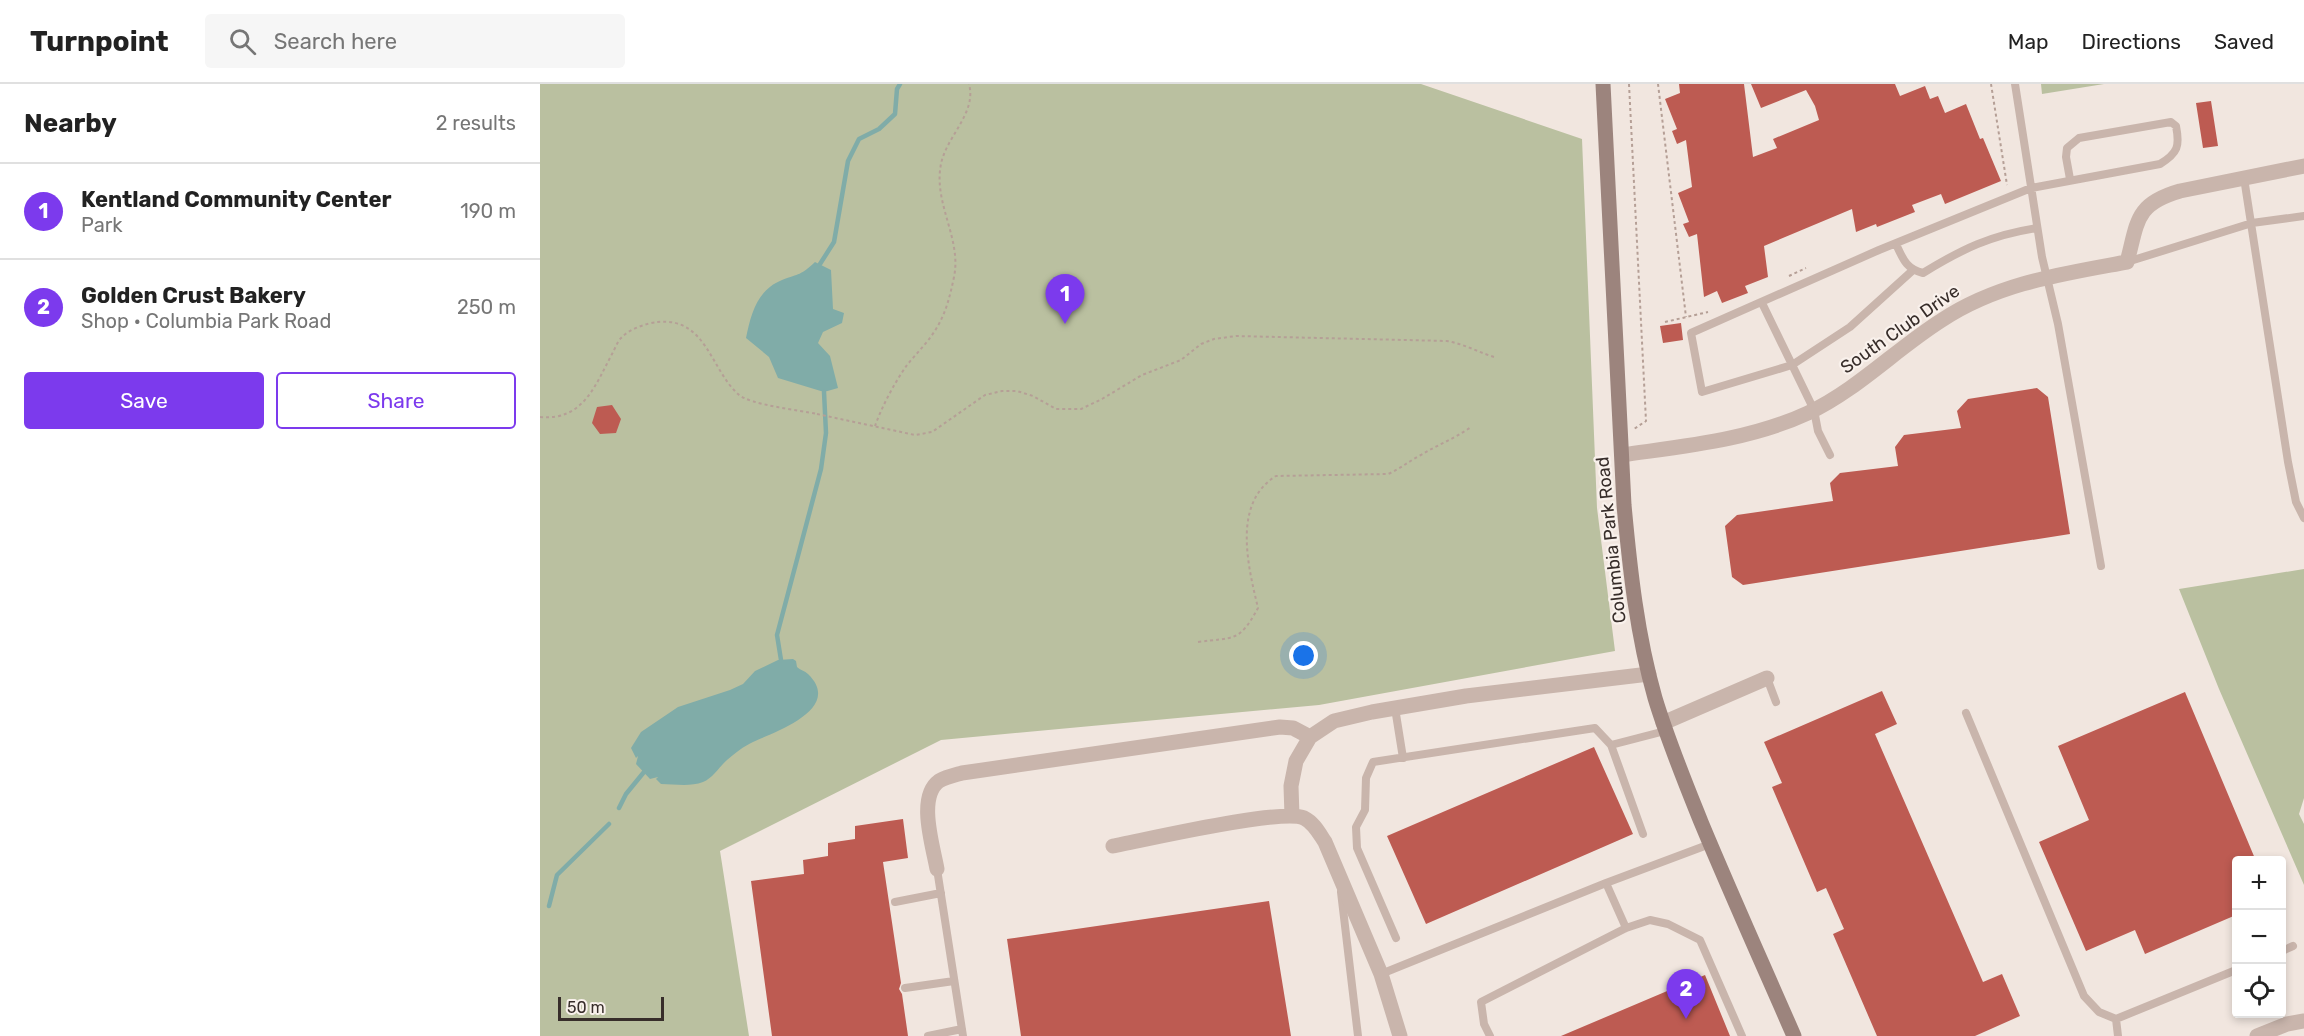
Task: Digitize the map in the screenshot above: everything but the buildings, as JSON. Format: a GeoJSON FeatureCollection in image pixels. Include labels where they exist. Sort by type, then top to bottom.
{"type":"FeatureCollection","features":[{"type":"Feature","properties":{"kind":"street","name":"Columbia Park Road"},"geometry":{"type":"LineString","coordinates":[[1603,84],[1622,455],[1636,610],[1649,674],[1664,727],[1710,844],[1794,1036]]}},
{"type":"Feature","properties":{"kind":"street"},"geometry":{"type":"LineString","coordinates":[[2127,262],[2137,224],[2144,209],[2160,197],[2304,166]]}},
{"type":"Feature","properties":{"kind":"street","name":"South Club Drive"},"geometry":{"type":"LineString","coordinates":[[1622,455],[1746,435],[1773,427],[1832,401],[1914,339],[1972,301],[2047,276],[2127,262]]}},
{"type":"Feature","properties":{"kind":"street"},"geometry":{"type":"LineString","coordinates":[[1292,816],[1290,786],[1296,761],[1310,737],[1334,721],[1466,696],[1649,674]]}},
{"type":"Feature","properties":{"kind":"street"},"geometry":{"type":"LineString","coordinates":[[1664,727],[1767,678]]}},
{"type":"Feature","properties":{"kind":"street"},"geometry":{"type":"LineString","coordinates":[[937,869],[927,814],[928,804],[933,788],[947,777],[1280,726],[1293,728],[1310,737]]}},
{"type":"Feature","properties":{"kind":"street"},"geometry":{"type":"LineString","coordinates":[[1113,846],[1246,821],[1292,816],[1304,818],[1316,826],[1339,873],[1381,974],[1400,1036]]}},
{"type":"Feature","properties":{"kind":"street"},"geometry":{"type":"LineString","coordinates":[[2257,1036],[2287,1024],[2304,1021]]}},
{"type":"Feature","properties":{"kind":"lane"},"geometry":{"type":"LineString","coordinates":[[2015,84],[2037,228],[2058,324],[2102,566]]}},
{"type":"Feature","properties":{"kind":"lane"},"geometry":{"type":"LineString","coordinates":[[1912,271],[1850,327],[1792,365],[1702,392],[1691,333],[1879,250],[2031,188],[2160,164],[2171,157],[2179,143],[2176,126],[2171,122],[2079,138],[2067,148],[2066,157],[2070,179]]}},
{"type":"Feature","properties":{"kind":"lane"},"geometry":{"type":"LineString","coordinates":[[2244,178],[2293,490],[2304,518]]}},
{"type":"Feature","properties":{"kind":"lane"},"geometry":{"type":"LineString","coordinates":[[2127,262],[2252,223],[2304,216]]}},
{"type":"Feature","properties":{"kind":"lane"},"geometry":{"type":"LineString","coordinates":[[1896,244],[1912,271],[1923,273],[1961,250],[1988,239],[2037,228]]}},
{"type":"Feature","properties":{"kind":"lane"},"geometry":{"type":"LineString","coordinates":[[1762,303],[1814,410],[1818,431],[1830,455]]}},
{"type":"Feature","properties":{"kind":"lane"},"geometry":{"type":"LineString","coordinates":[[1767,678],[1776,702]]}},
{"type":"Feature","properties":{"kind":"lane"},"geometry":{"type":"LineString","coordinates":[[1395,708],[1403,758]]}},
{"type":"Feature","properties":{"kind":"lane"},"geometry":{"type":"LineString","coordinates":[[1966,713],[2084,996],[2099,1012],[2116,1019],[2232,972]]}},
{"type":"Feature","properties":{"kind":"lane"},"geometry":{"type":"LineString","coordinates":[[1611,745],[1664,727]]}},
{"type":"Feature","properties":{"kind":"lane"},"geometry":{"type":"LineString","coordinates":[[1396,938],[1357,848],[1356,827],[1365,810],[1366,778],[1373,762],[1595,728],[1611,745],[1643,834]]}},
{"type":"Feature","properties":{"kind":"lane"},"geometry":{"type":"LineString","coordinates":[[1381,974],[1606,883],[1710,844]]}},
{"type":"Feature","properties":{"kind":"lane"},"geometry":{"type":"LineString","coordinates":[[928,1036],[962,1032],[937,869]]}},
{"type":"Feature","properties":{"kind":"lane"},"geometry":{"type":"LineString","coordinates":[[1339,873],[1358,1036]]}},
{"type":"Feature","properties":{"kind":"lane"},"geometry":{"type":"LineString","coordinates":[[1606,883],[1626,928]]}},
{"type":"Feature","properties":{"kind":"lane"},"geometry":{"type":"LineString","coordinates":[[895,902],[941,893]]}},
{"type":"Feature","properties":{"kind":"lane"},"geometry":{"type":"LineString","coordinates":[[1490,1036],[1484,1024],[1481,1002],[1626,928],[1650,920],[1668,924],[1700,940],[1742,1036]]}},
{"type":"Feature","properties":{"kind":"lane"},"geometry":{"type":"LineString","coordinates":[[2286,949],[2293,946]]}},
{"type":"Feature","properties":{"kind":"lane"},"geometry":{"type":"LineString","coordinates":[[905,988],[954,981]]}},
{"type":"Feature","properties":{"kind":"lane"},"geometry":{"type":"LineString","coordinates":[[2116,1019],[2118,1036]]}},
{"type":"Feature","properties":{"kind":"path"},"geometry":{"type":"LineString","coordinates":[[875,426],[878,416],[906,366],[926,344],[948,306],[955,274],[955,247],[944,213],[939,187],[941,163],[970,106],[969,84]]}},
{"type":"Feature","properties":{"kind":"path"},"geometry":{"type":"LineString","coordinates":[[1621,435],[1639,427],[1646,421],[1629,84]]}},
{"type":"Feature","properties":{"kind":"path"},"geometry":{"type":"LineString","coordinates":[[1658,84],[1686,317]]}},
{"type":"Feature","properties":{"kind":"path"},"geometry":{"type":"LineString","coordinates":[[1991,84],[2007,185],[2003,192]]}},
{"type":"Feature","properties":{"kind":"path"},"geometry":{"type":"LineString","coordinates":[[1784,279],[1816,265]]}},
{"type":"Feature","properties":{"kind":"path"},"geometry":{"type":"LineString","coordinates":[[1665,322],[1717,310]]}},
{"type":"Feature","properties":{"kind":"path"},"geometry":{"type":"LineString","coordinates":[[540,417],[548,418],[571,413],[585,403],[621,338],[638,327],[659,322],[681,324],[700,338],[726,380],[739,396],[761,403],[915,435],[932,432],[985,395],[1002,391],[1033,396],[1056,409],[1081,409],[1142,375],[1181,360],[1201,344],[1214,339],[1236,336],[1448,341],[1463,344],[1494,357]]}},
{"type":"Feature","properties":{"kind":"path"},"geometry":{"type":"LineString","coordinates":[[1198,642],[1238,636],[1247,628],[1258,608],[1248,564],[1248,526],[1252,500],[1265,483],[1276,476],[1388,474],[1405,467],[1420,455],[1471,428]]}},
{"type":"Feature","properties":{"kind":"green space"},"geometry":{"type":"Polygon","coordinates":[[[540,84],[1421,84],[1582,139],[1597,508],[1615,651],[1319,705],[941,740],[720,851],[749,1036],[540,1036],[540,84]]]}},
{"type":"Feature","properties":{"kind":"green space"},"geometry":{"type":"Polygon","coordinates":[[[2041,84],[2104,84],[2042,94],[2041,84]]]}},
{"type":"Feature","properties":{"kind":"green space"},"geometry":{"type":"Polygon","coordinates":[[[2304,569],[2304,798],[2299,814],[2304,824],[2304,885],[2219,689],[2179,589],[2304,569]]]}},
{"type":"Feature","properties":{"kind":"water"},"geometry":{"type":"Polygon","coordinates":[[[815,262],[831,270],[833,309],[844,313],[842,323],[823,332],[818,343],[830,356],[838,388],[824,392],[778,378],[769,357],[746,338],[750,320],[761,296],[773,284],[803,272],[815,262]]]}},
{"type":"Feature","properties":{"kind":"water"},"geometry":{"type":"Polygon","coordinates":[[[793,659],[797,667],[808,674],[817,687],[818,698],[812,708],[802,717],[746,746],[727,760],[710,778],[698,784],[661,784],[656,779],[658,777],[650,779],[636,764],[638,756],[636,758],[631,748],[641,732],[678,707],[743,684],[755,671],[778,660],[793,659]]]}},
{"type":"Feature","properties":{"kind":"waterway"},"geometry":{"type":"LineString","coordinates":[[820,264],[834,242],[848,161],[859,139],[879,129],[895,114],[897,89],[900,84]]}},
{"type":"Feature","properties":{"kind":"waterway"},"geometry":{"type":"LineString","coordinates":[[781,660],[777,635],[821,469],[826,433],[824,392]]}},
{"type":"Feature","properties":{"kind":"waterway"},"geometry":{"type":"LineString","coordinates":[[619,808],[626,794],[644,772]]}},
{"type":"Feature","properties":{"kind":"waterway"},"geometry":{"type":"LineString","coordinates":[[549,906],[557,875],[609,824]]}},
{"type":"Feature","properties":{"kind":"place","name":"Kentland Community Center"},"geometry":{"type":"Point","coordinates":[1065,324]}},
{"type":"Feature","properties":{"kind":"place","name":"Golden Crust Bakery"},"geometry":{"type":"Point","coordinates":[1686,1019]}}]}
